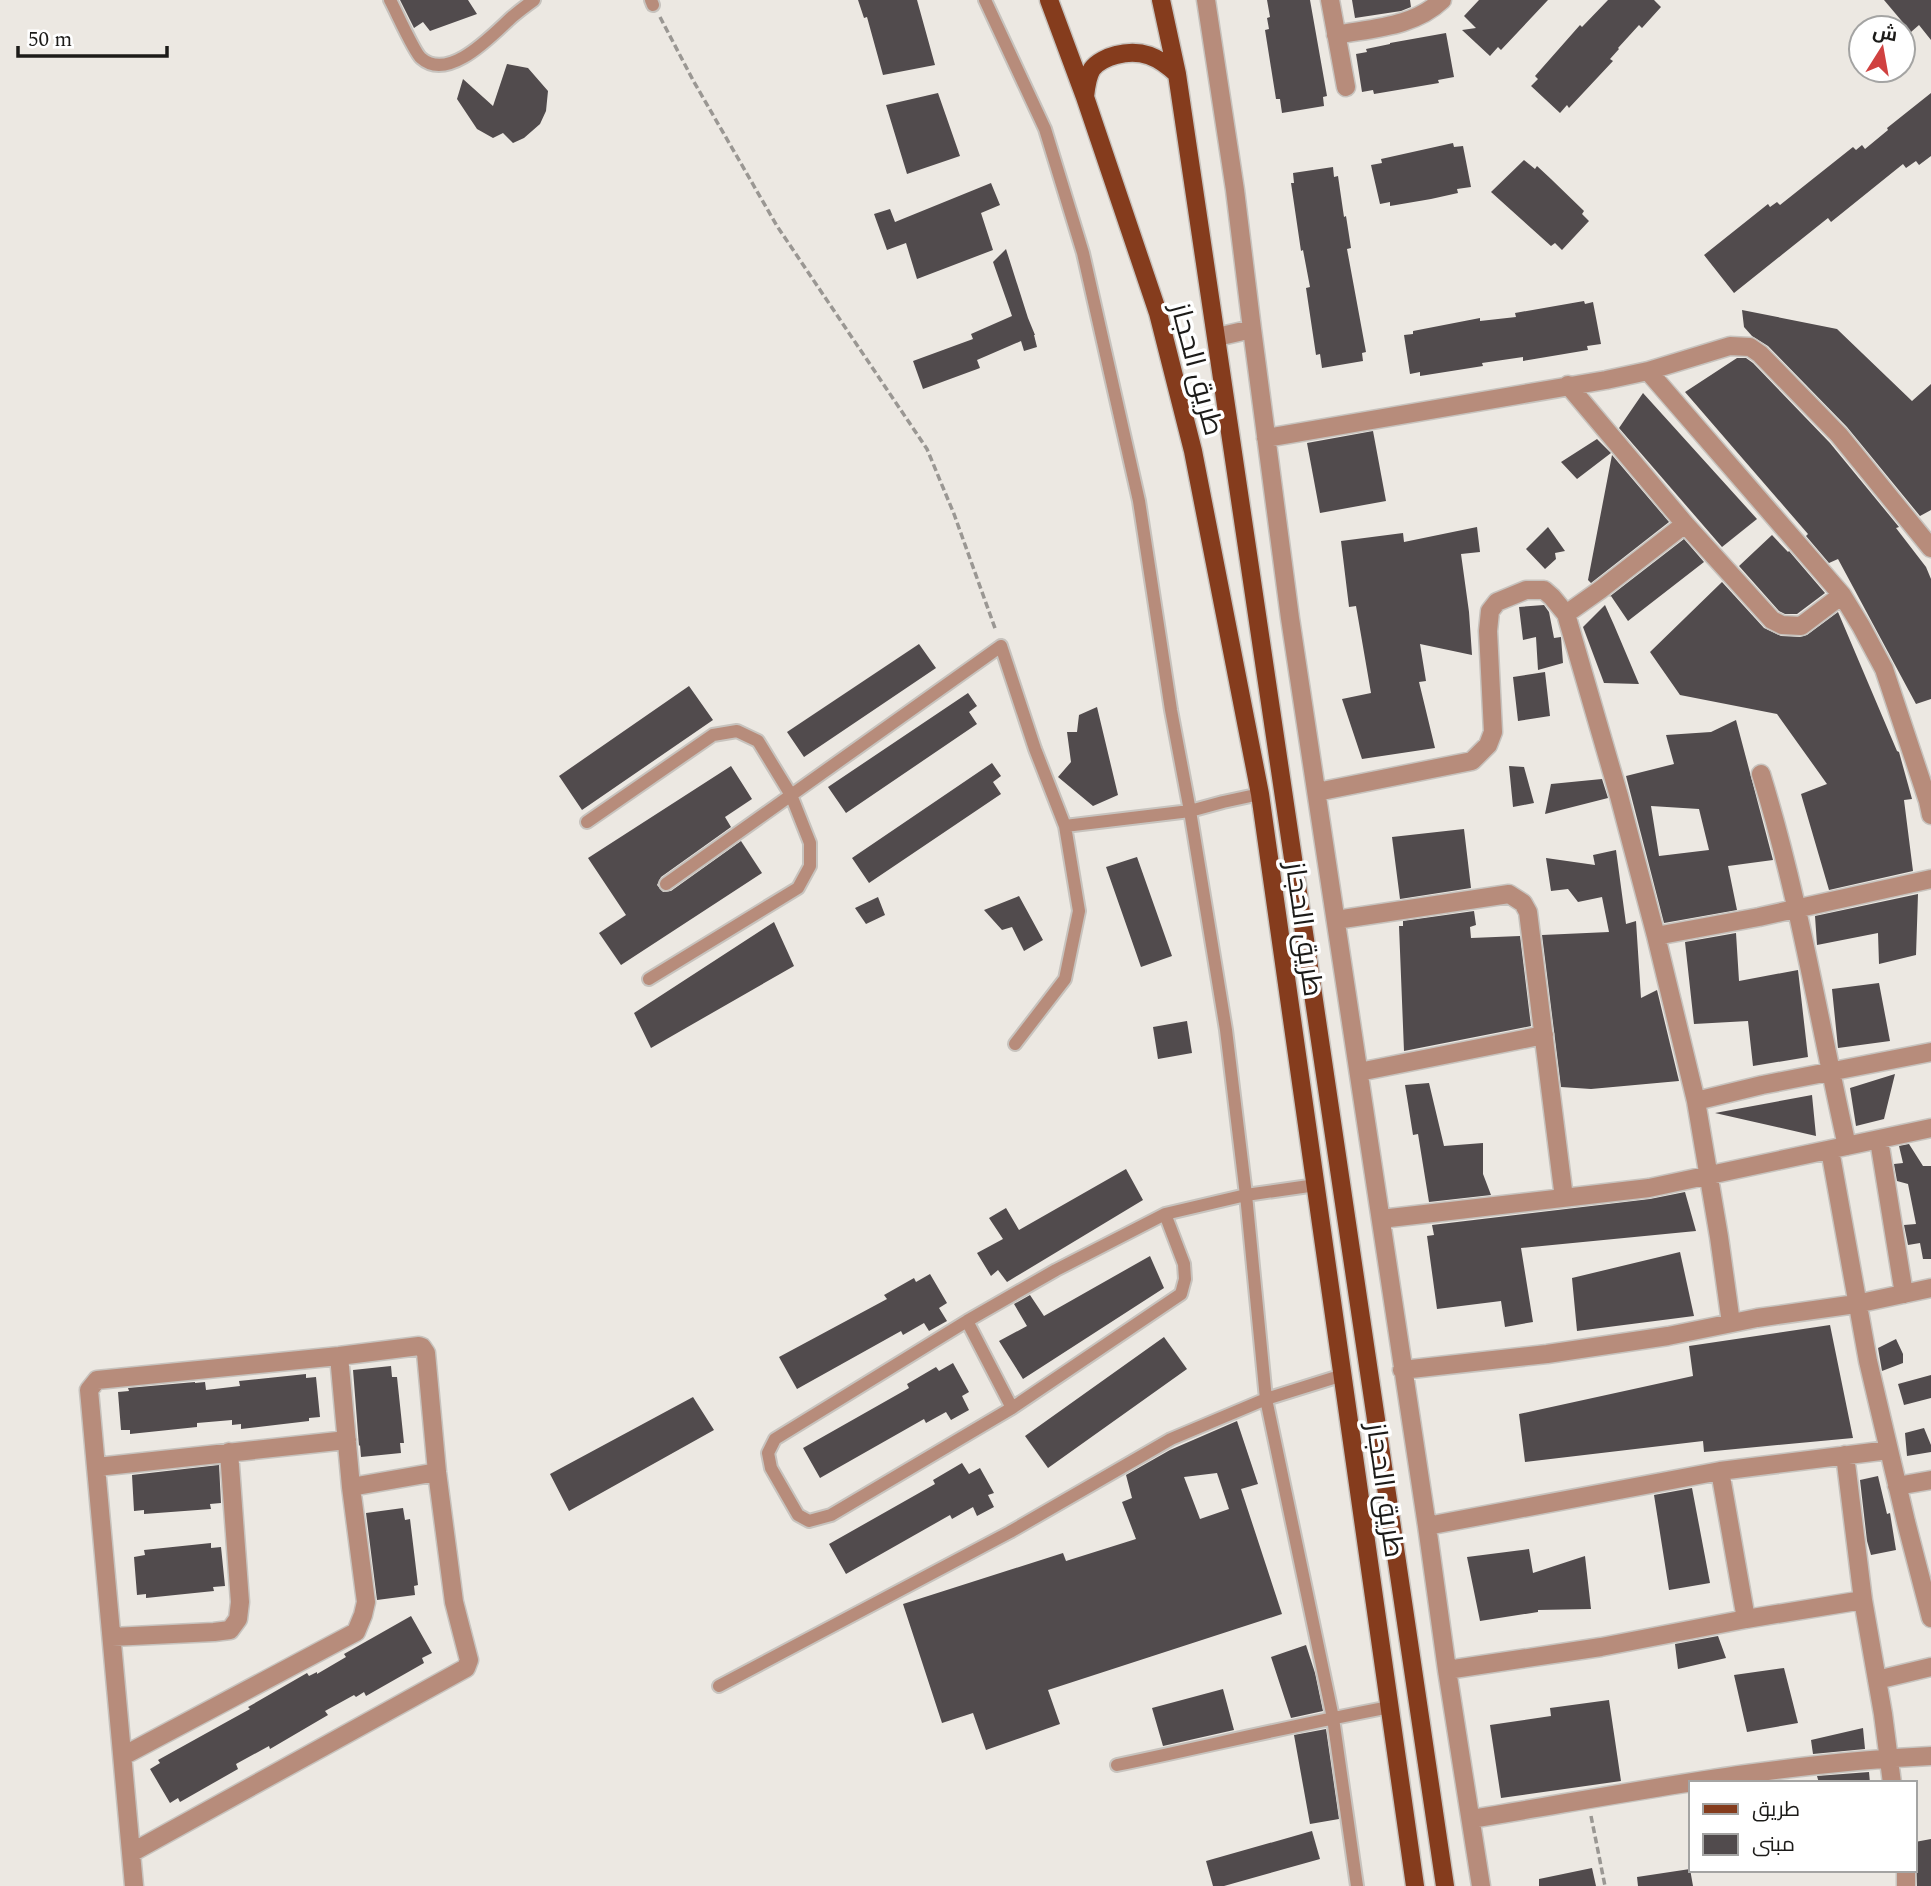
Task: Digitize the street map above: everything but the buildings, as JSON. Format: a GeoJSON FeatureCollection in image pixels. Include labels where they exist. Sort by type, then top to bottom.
{"type":"FeatureCollection","features":[{"type":"Feature","properties":{"kind":"main road","name":"طريق الحجاز"},"geometry":{"type":"LineString","coordinates":[[1049,0],[1158,313],[1193,451],[1260,794],[1415,1886]]}},
{"type":"Feature","properties":{"kind":"main road","name":"طريق الحجاز"},"geometry":{"type":"LineString","coordinates":[[1161,0],[1177,74],[1445,1886]]}},
{"type":"Feature","properties":{"kind":"main road"},"geometry":{"type":"LineString","coordinates":[[1085,97],[1093,67],[1109,57],[1127,52],[1146,53],[1163,61],[1177,74]]}},
{"type":"Feature","properties":{"kind":"street"},"geometry":{"type":"LineString","coordinates":[[1206,0],[1235,190],[1289,606],[1481,1886]]}},
{"type":"Feature","properties":{"kind":"street"},"geometry":{"type":"LineString","coordinates":[[1330,0],[1346,87]]}},
{"type":"Feature","properties":{"kind":"street"},"geometry":{"type":"LineString","coordinates":[[1336,35],[1409,22],[1433,9],[1442,0]]}},
{"type":"Feature","properties":{"kind":"street"},"geometry":{"type":"LineString","coordinates":[[1216,337],[1252,329]]}},
{"type":"Feature","properties":{"kind":"street"},"geometry":{"type":"LineString","coordinates":[[1266,438],[1606,380],[1648,371],[1730,346],[1750,347],[1839,435],[1931,548]]}},
{"type":"Feature","properties":{"kind":"street"},"geometry":{"type":"LineString","coordinates":[[1648,371],[1842,595],[1884,669],[1931,815]]}},
{"type":"Feature","properties":{"kind":"street"},"geometry":{"type":"LineString","coordinates":[[1568,385],[1685,524],[1772,620],[1782,625],[1801,626],[1842,595]]}},
{"type":"Feature","properties":{"kind":"street"},"geometry":{"type":"LineString","coordinates":[[1566,614],[1685,524]]}},
{"type":"Feature","properties":{"kind":"street"},"geometry":{"type":"LineString","coordinates":[[1317,792],[1472,761],[1488,745],[1493,732],[1488,631],[1490,611],[1497,602],[1526,590],[1544,590],[1566,614],[1619,796],[1696,1101],[1731,1323]]}},
{"type":"Feature","properties":{"kind":"street"},"geometry":{"type":"LineString","coordinates":[[1761,774],[1797,909],[1830,1072],[1856,1304],[1897,1486],[1931,1618]]}},
{"type":"Feature","properties":{"kind":"street"},"geometry":{"type":"LineString","coordinates":[[1656,936],[1759,917],[1931,879]]}},
{"type":"Feature","properties":{"kind":"street"},"geometry":{"type":"LineString","coordinates":[[1336,920],[1509,894],[1523,903],[1528,912],[1564,1198]]}},
{"type":"Feature","properties":{"kind":"street"},"geometry":{"type":"LineString","coordinates":[[1359,1072],[1544,1035]]}},
{"type":"Feature","properties":{"kind":"street"},"geometry":{"type":"LineString","coordinates":[[1696,1101],[1931,1052]]}},
{"type":"Feature","properties":{"kind":"street"},"geometry":{"type":"LineString","coordinates":[[1381,1219],[1649,1188],[1931,1128]]}},
{"type":"Feature","properties":{"kind":"street"},"geometry":{"type":"LineString","coordinates":[[1879,1140],[1903,1294]]}},
{"type":"Feature","properties":{"kind":"street"},"geometry":{"type":"LineString","coordinates":[[1402,1370],[1547,1354],[1668,1336],[1731,1323],[1856,1304],[1931,1288]]}},
{"type":"Feature","properties":{"kind":"street"},"geometry":{"type":"LineString","coordinates":[[131,1853],[466,1668],[468,1652],[454,1602],[437,1472],[426,1353],[422,1347],[97,1380],[89,1390],[97,1467],[122,1756],[134,1886]]}},
{"type":"Feature","properties":{"kind":"street"},"geometry":{"type":"LineString","coordinates":[[122,1756],[356,1632],[366,1602],[351,1487],[339,1356]]}},
{"type":"Feature","properties":{"kind":"street"},"geometry":{"type":"LineString","coordinates":[[97,1467],[347,1440]]}},
{"type":"Feature","properties":{"kind":"street"},"geometry":{"type":"LineString","coordinates":[[1427,1526],[1720,1471],[1889,1451]]}},
{"type":"Feature","properties":{"kind":"street"},"geometry":{"type":"LineString","coordinates":[[112,1637],[230,1630],[238,1619],[240,1602],[229,1452]]}},
{"type":"Feature","properties":{"kind":"street"},"geometry":{"type":"LineString","coordinates":[[1845,1455],[1863,1600],[1892,1781]]}},
{"type":"Feature","properties":{"kind":"street"},"geometry":{"type":"LineString","coordinates":[[1720,1471],[1746,1619]]}},
{"type":"Feature","properties":{"kind":"street"},"geometry":{"type":"LineString","coordinates":[[351,1487],[437,1472]]}},
{"type":"Feature","properties":{"kind":"street"},"geometry":{"type":"LineString","coordinates":[[1897,1486],[1931,1480]]}},
{"type":"Feature","properties":{"kind":"street"},"geometry":{"type":"LineString","coordinates":[[1447,1670],[1601,1647],[1863,1600]]}},
{"type":"Feature","properties":{"kind":"street"},"geometry":{"type":"LineString","coordinates":[[1877,1679],[1931,1667]]}},
{"type":"Feature","properties":{"kind":"street"},"geometry":{"type":"LineString","coordinates":[[1705,1781],[1888,1758],[1931,1756]]}},
{"type":"Feature","properties":{"kind":"street"},"geometry":{"type":"LineString","coordinates":[[1471,1819],[1689,1784]]}},
{"type":"Feature","properties":{"kind":"lane"},"geometry":{"type":"LineString","coordinates":[[390,0],[421,57],[436,65],[460,60],[487,41],[534,0]]}},
{"type":"Feature","properties":{"kind":"lane"},"geometry":{"type":"LineString","coordinates":[[985,0],[1045,129],[1083,253],[1139,501],[1171,710],[1226,1030],[1246,1195],[1266,1399],[1333,1718],[1357,1886]]}},
{"type":"Feature","properties":{"kind":"lane"},"geometry":{"type":"LineString","coordinates":[[666,884],[1001,646],[1035,749],[1065,826],[1079,911],[1065,979],[1015,1044]]}},
{"type":"Feature","properties":{"kind":"lane"},"geometry":{"type":"LineString","coordinates":[[587,822],[713,735],[737,731],[758,741],[792,796],[810,843],[810,866],[798,888],[649,979]]}},
{"type":"Feature","properties":{"kind":"lane"},"geometry":{"type":"LineString","coordinates":[[1065,826],[1190,811],[1260,794]]}},
{"type":"Feature","properties":{"kind":"lane"},"geometry":{"type":"LineString","coordinates":[[1165,1214],[1184,1264],[1185,1279],[1181,1294],[1012,1408],[831,1515],[809,1521],[797,1515],[771,1468],[768,1453],[775,1439],[967,1321],[1056,1270],[1165,1214],[1246,1195],[1315,1185]]}},
{"type":"Feature","properties":{"kind":"lane"},"geometry":{"type":"LineString","coordinates":[[967,1321],[1012,1408]]}},
{"type":"Feature","properties":{"kind":"lane"},"geometry":{"type":"LineString","coordinates":[[719,1686],[1010,1532],[1171,1439],[1266,1399],[1343,1375]]}},
{"type":"Feature","properties":{"kind":"lane"},"geometry":{"type":"LineString","coordinates":[[1117,1765],[1390,1707]]}},
{"type":"Feature","properties":{"kind":"path"},"geometry":{"type":"LineString","coordinates":[[652,2],[694,82],[777,226],[928,449],[1001,646]]}},
{"type":"Feature","properties":{"kind":"path"},"geometry":{"type":"LineString","coordinates":[[1588,1800],[1605,1886]]}}]}
